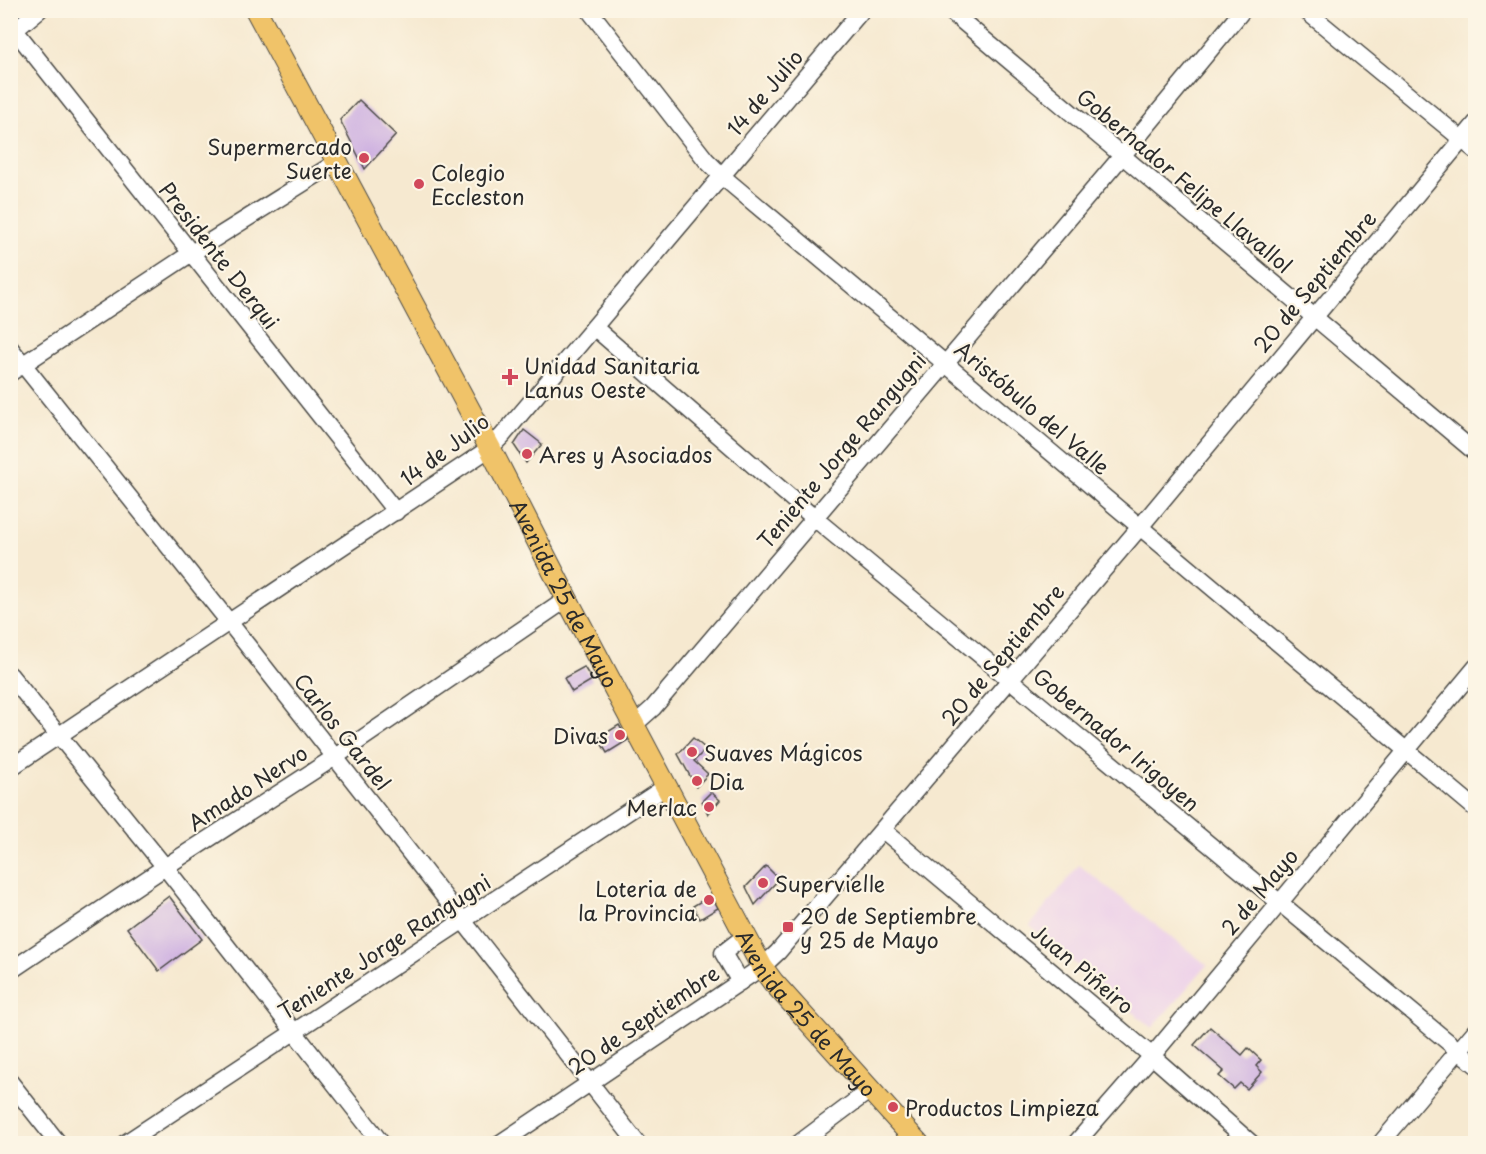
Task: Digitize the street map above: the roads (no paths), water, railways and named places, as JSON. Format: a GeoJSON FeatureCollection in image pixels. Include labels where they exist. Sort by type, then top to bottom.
{"type":"FeatureCollection","features":[{"type":"Feature","properties":{"kind":"main road","name":"Avenida 25 de Mayo"},"geometry":{"type":"LineString","coordinates":[[256,10],[490,448],[567,600],[635,724],[762,967],[919,1143]]}},
{"type":"Feature","properties":{"kind":"street"},"geometry":{"type":"LineString","coordinates":[[12,29],[39,10]]}},
{"type":"Feature","properties":{"kind":"street","name":"Aristóbulo del Valle"},"geometry":{"type":"LineString","coordinates":[[589,10],[706,160],[723,177],[1476,809]]}},
{"type":"Feature","properties":{"kind":"street","name":"14 de Julio"},"geometry":{"type":"LineString","coordinates":[[10,768],[490,448],[595,328],[862,10]]}},
{"type":"Feature","properties":{"kind":"street","name":"Gobernador Felipe Llavallol"},"geometry":{"type":"LineString","coordinates":[[949,10],[1476,453]]}},
{"type":"Feature","properties":{"kind":"street","name":"Teniente Jorge Rangugni"},"geometry":{"type":"LineString","coordinates":[[635,724],[653,708],[1122,156],[1243,10]]}},
{"type":"Feature","properties":{"kind":"street"},"geometry":{"type":"LineString","coordinates":[[1305,10],[1476,151]]}},
{"type":"Feature","properties":{"kind":"street","name":"Presidente Derqui"},"geometry":{"type":"LineString","coordinates":[[12,29],[396,512]]}},
{"type":"Feature","properties":{"kind":"street","name":"20 de Septiembre"},"geometry":{"type":"LineString","coordinates":[[500,1143],[762,967],[778,952],[1140,527],[1476,123]]}},
{"type":"Feature","properties":{"kind":"street"},"geometry":{"type":"LineString","coordinates":[[17,368],[190,254],[337,162]]}},
{"type":"Feature","properties":{"kind":"street","name":"Gobernador Irigoyen"},"geometry":{"type":"LineString","coordinates":[[595,328],[813,517],[1476,1065]]}},
{"type":"Feature","properties":{"kind":"street","name":"Carlos Gardel"},"geometry":{"type":"LineString","coordinates":[[10,348],[17,368],[229,622],[638,1143]]}},
{"type":"Feature","properties":{"kind":"street","name":"Amado Nervo"},"geometry":{"type":"LineString","coordinates":[[10,971],[165,867],[336,757],[567,600]]}},
{"type":"Feature","properties":{"kind":"street","name":"2 de Mayo"},"geometry":{"type":"LineString","coordinates":[[1075,1143],[1152,1056],[1476,667]]}},
{"type":"Feature","properties":{"kind":"street"},"geometry":{"type":"LineString","coordinates":[[10,675],[165,867],[382,1143]]}},
{"type":"Feature","properties":{"kind":"street","name":"Teniente Jorge Rangugni"},"geometry":{"type":"LineString","coordinates":[[124,1143],[667,786]]}},
{"type":"Feature","properties":{"kind":"street","name":"Juan Piñeiro"},"geometry":{"type":"LineString","coordinates":[[883,830],[1252,1143]]}},
{"type":"Feature","properties":{"kind":"street"},"geometry":{"type":"LineString","coordinates":[[740,982],[723,953],[745,936]]}},
{"type":"Feature","properties":{"kind":"street"},"geometry":{"type":"LineString","coordinates":[[1380,1143],[1476,1030]]}},
{"type":"Feature","properties":{"kind":"street"},"geometry":{"type":"LineString","coordinates":[[10,1082],[59,1143]]}},
{"type":"Feature","properties":{"kind":"street"},"geometry":{"type":"LineString","coordinates":[[798,1143],[870,1090]]}},
{"type":"Feature","properties":{"kind":"place","name":"Supermercado Suerte"},"geometry":{"type":"Point","coordinates":[364,158]}},
{"type":"Feature","properties":{"kind":"place","name":"Colegio Eccleston"},"geometry":{"type":"Point","coordinates":[419,184]}},
{"type":"Feature","properties":{"kind":"place","name":"Unidad Sanitaria Lanus Oeste"},"geometry":{"type":"Point","coordinates":[510,377]}},
{"type":"Feature","properties":{"kind":"place","name":"Ares y Asociados"},"geometry":{"type":"Point","coordinates":[527,454]}},
{"type":"Feature","properties":{"kind":"place","name":"Divas"},"geometry":{"type":"Point","coordinates":[620,735]}},
{"type":"Feature","properties":{"kind":"place","name":"Suaves Mágicos"},"geometry":{"type":"Point","coordinates":[692,752]}},
{"type":"Feature","properties":{"kind":"place","name":"Dia"},"geometry":{"type":"Point","coordinates":[697,781]}},
{"type":"Feature","properties":{"kind":"place","name":"Merlac"},"geometry":{"type":"Point","coordinates":[709,807]}},
{"type":"Feature","properties":{"kind":"place","name":"Supervielle"},"geometry":{"type":"Point","coordinates":[763,883]}},
{"type":"Feature","properties":{"kind":"place","name":"Loteria de la Provincia"},"geometry":{"type":"Point","coordinates":[709,900]}},
{"type":"Feature","properties":{"kind":"place","name":"20 de Septiembre y 25 de Mayo"},"geometry":{"type":"Point","coordinates":[788,927]}},
{"type":"Feature","properties":{"kind":"place","name":"Productos Limpieza"},"geometry":{"type":"Point","coordinates":[893,1107]}}]}
